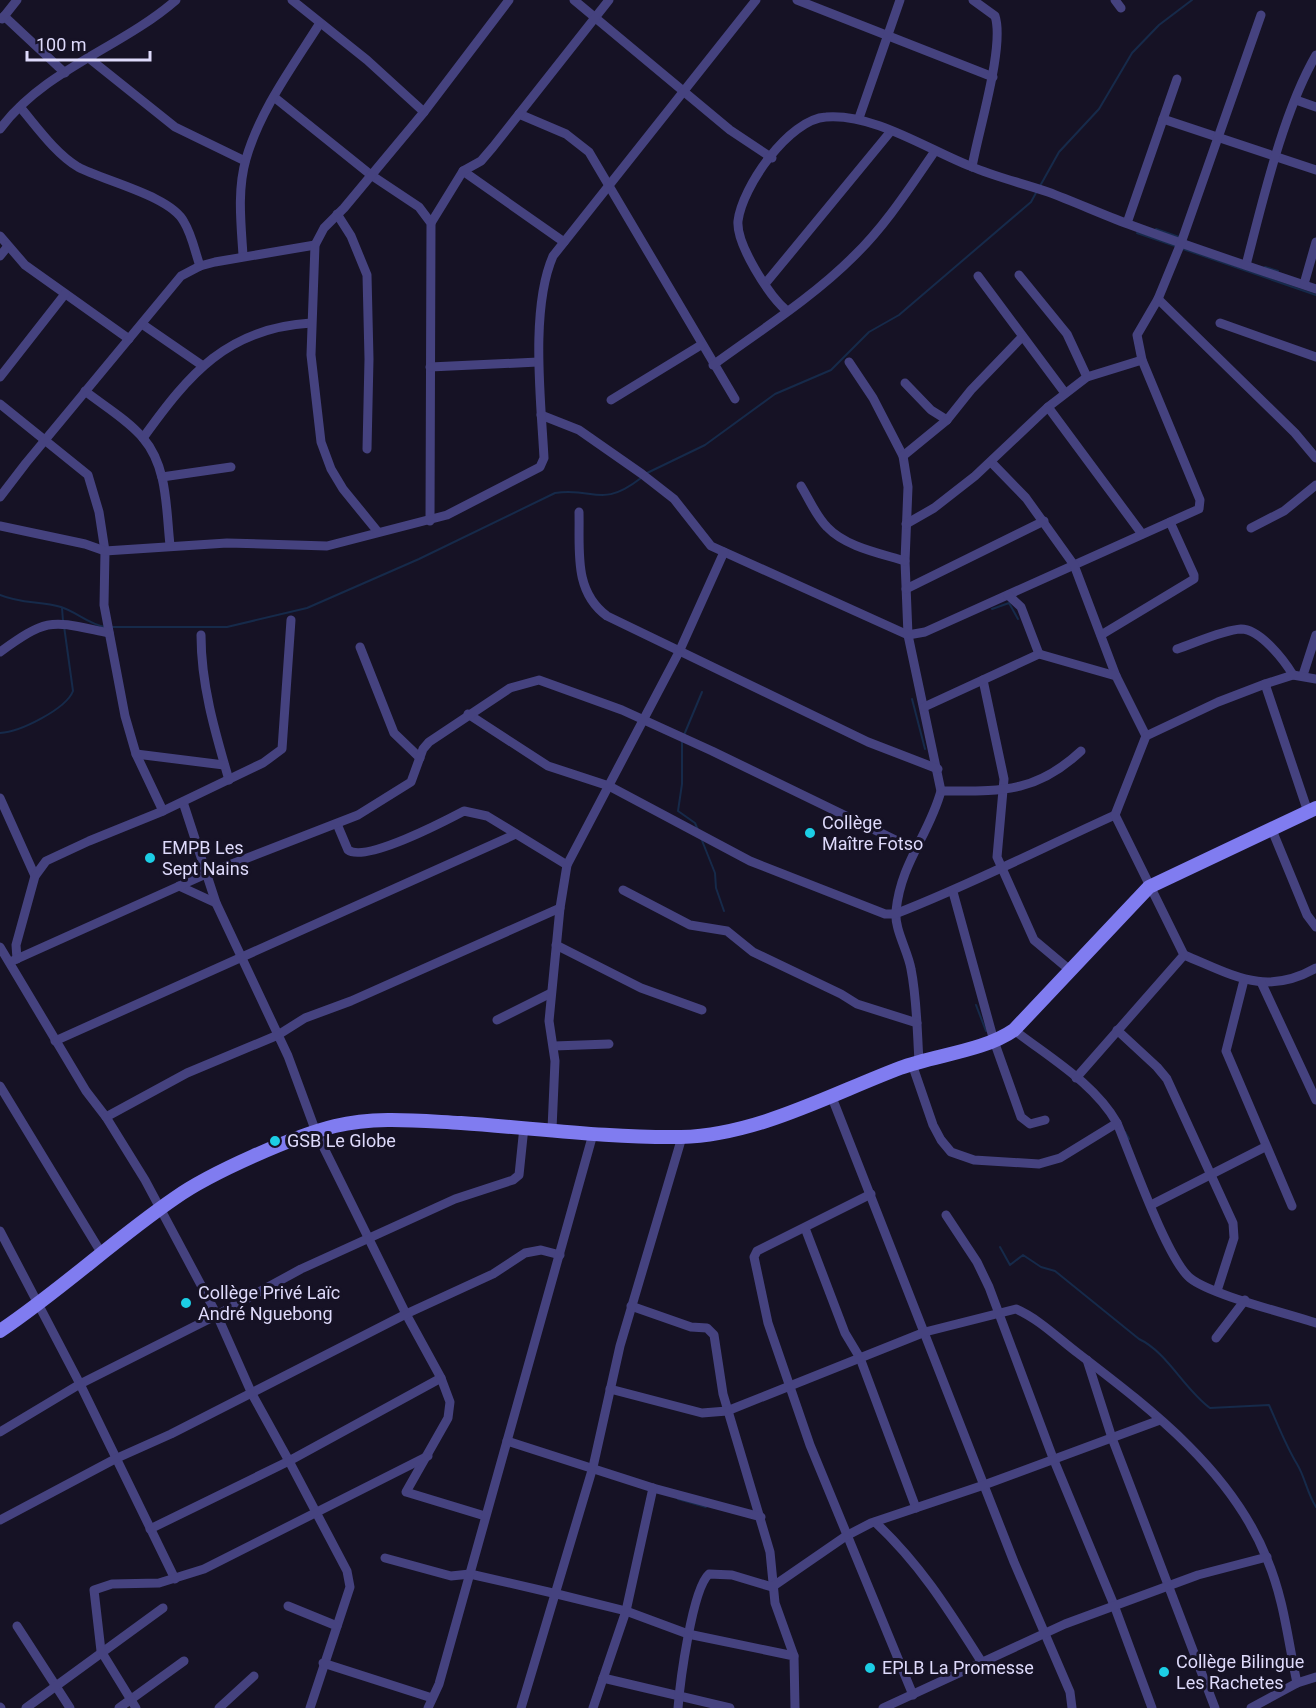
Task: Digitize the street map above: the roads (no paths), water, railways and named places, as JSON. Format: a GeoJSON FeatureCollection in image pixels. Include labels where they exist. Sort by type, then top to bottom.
{"type":"FeatureCollection","features":[{"type":"Feature","properties":{"kind":"main road"},"geometry":{"type":"LineString","coordinates":[[0,1331],[39,1305],[160,1209],[202,1183],[316,1132],[348,1123],[382,1120],[552,1129],[593,1134],[682,1137],[723,1133],[770,1119],[915,1062],[994,1041],[1014,1030],[1149,887],[1312,810]]}},
{"type":"Feature","properties":{"kind":"street"},"geometry":{"type":"LineString","coordinates":[[17,0],[2,18],[65,73]]}},
{"type":"Feature","properties":{"kind":"street"},"geometry":{"type":"LineString","coordinates":[[292,0],[424,112]]}},
{"type":"Feature","properties":{"kind":"street"},"geometry":{"type":"LineString","coordinates":[[378,532],[343,489],[331,468],[321,442],[314,397],[311,322],[315,245],[324,228],[424,112],[509,0]]}},
{"type":"Feature","properties":{"kind":"street"},"geometry":{"type":"LineString","coordinates":[[574,0],[730,130],[772,158]]}},
{"type":"Feature","properties":{"kind":"street"},"geometry":{"type":"LineString","coordinates":[[430,520],[431,223],[463,171],[481,161],[609,0]]}},
{"type":"Feature","properties":{"kind":"street"},"geometry":{"type":"LineString","coordinates":[[797,0],[993,77]]}},
{"type":"Feature","properties":{"kind":"street"},"geometry":{"type":"LineString","coordinates":[[859,118],[886,34],[900,0]]}},
{"type":"Feature","properties":{"kind":"street"},"geometry":{"type":"LineString","coordinates":[[972,167],[993,77],[996,21],[991,12],[973,0]]}},
{"type":"Feature","properties":{"kind":"street"},"geometry":{"type":"LineString","coordinates":[[1114,0],[1121,8]]}},
{"type":"Feature","properties":{"kind":"street"},"geometry":{"type":"LineString","coordinates":[[0,526],[85,544],[105,551],[170,545],[237,543],[327,546],[362,540],[378,532],[447,515],[543,464],[538,362],[548,267],[564,242],[754,1]]}},
{"type":"Feature","properties":{"kind":"street"},"geometry":{"type":"LineString","coordinates":[[0,129],[37,91],[90,59],[170,2]]}},
{"type":"Feature","properties":{"kind":"street"},"geometry":{"type":"LineString","coordinates":[[541,415],[579,430],[622,458],[674,499],[706,542],[908,636],[925,632],[1198,509],[1200,500],[1142,360],[1137,335],[1158,298],[1181,243],[1220,140],[1261,15]]}},
{"type":"Feature","properties":{"kind":"street"},"geometry":{"type":"LineString","coordinates":[[243,255],[240,207],[245,161],[260,120],[320,23]]}},
{"type":"Feature","properties":{"kind":"street"},"geometry":{"type":"LineString","coordinates":[[1246,265],[1276,158],[1296,100],[1316,55]]}},
{"type":"Feature","properties":{"kind":"street"},"geometry":{"type":"LineString","coordinates":[[90,59],[175,127],[245,161]]}},
{"type":"Feature","properties":{"kind":"street"},"geometry":{"type":"LineString","coordinates":[[1127,223],[1177,79]]}},
{"type":"Feature","properties":{"kind":"street"},"geometry":{"type":"LineString","coordinates":[[274,97],[371,175],[419,207],[431,223]]}},
{"type":"Feature","properties":{"kind":"street"},"geometry":{"type":"LineString","coordinates":[[1296,100],[1316,107]]}},
{"type":"Feature","properties":{"kind":"street"},"geometry":{"type":"LineString","coordinates":[[20,107],[55,147],[77,166],[134,189],[179,214],[200,266]]}},
{"type":"Feature","properties":{"kind":"street"},"geometry":{"type":"LineString","coordinates":[[519,114],[566,134],[589,152],[735,399]]}},
{"type":"Feature","properties":{"kind":"street"},"geometry":{"type":"LineString","coordinates":[[787,311],[765,284],[740,240],[738,225],[744,195],[783,140],[796,128],[811,120],[826,117],[859,118],[972,167],[1316,289]]}},
{"type":"Feature","properties":{"kind":"street"},"geometry":{"type":"LineString","coordinates":[[1163,119],[1220,140],[1316,170]]}},
{"type":"Feature","properties":{"kind":"street"},"geometry":{"type":"LineString","coordinates":[[765,284],[891,131]]}},
{"type":"Feature","properties":{"kind":"street"},"geometry":{"type":"LineString","coordinates":[[714,365],[787,311],[854,256],[881,226],[935,151]]}},
{"type":"Feature","properties":{"kind":"street"},"geometry":{"type":"LineString","coordinates":[[463,171],[564,242]]}},
{"type":"Feature","properties":{"kind":"street"},"geometry":{"type":"LineString","coordinates":[[337,214],[351,236],[367,275],[369,359],[367,448]]}},
{"type":"Feature","properties":{"kind":"street"},"geometry":{"type":"LineString","coordinates":[[0,236],[25,265],[129,339]]}},
{"type":"Feature","properties":{"kind":"street"},"geometry":{"type":"LineString","coordinates":[[1304,285],[1316,242]]}},
{"type":"Feature","properties":{"kind":"street"},"geometry":{"type":"LineString","coordinates":[[0,497],[181,276],[200,266],[243,255],[315,245]]}},
{"type":"Feature","properties":{"kind":"street"},"geometry":{"type":"LineString","coordinates":[[0,256],[8,246]]}},
{"type":"Feature","properties":{"kind":"street"},"geometry":{"type":"LineString","coordinates":[[1019,275],[1067,334],[1087,377]]}},
{"type":"Feature","properties":{"kind":"street"},"geometry":{"type":"LineString","coordinates":[[978,276],[1065,393]]}},
{"type":"Feature","properties":{"kind":"street"},"geometry":{"type":"LineString","coordinates":[[0,377],[64,294]]}},
{"type":"Feature","properties":{"kind":"street"},"geometry":{"type":"LineString","coordinates":[[1158,298],[1295,433],[1316,458]]}},
{"type":"Feature","properties":{"kind":"street"},"geometry":{"type":"LineString","coordinates":[[143,438],[180,389],[203,366],[262,329],[311,322]]}},
{"type":"Feature","properties":{"kind":"street"},"geometry":{"type":"LineString","coordinates":[[1220,323],[1316,357]]}},
{"type":"Feature","properties":{"kind":"street"},"geometry":{"type":"LineString","coordinates":[[142,324],[203,366]]}},
{"type":"Feature","properties":{"kind":"street"},"geometry":{"type":"LineString","coordinates":[[903,456],[947,420],[970,390],[1023,337]]}},
{"type":"Feature","properties":{"kind":"street"},"geometry":{"type":"LineString","coordinates":[[611,400],[701,345]]}},
{"type":"Feature","properties":{"kind":"street"},"geometry":{"type":"LineString","coordinates":[[906,524],[951,495],[991,462],[1048,407],[1087,377],[1142,360]]}},
{"type":"Feature","properties":{"kind":"street"},"geometry":{"type":"LineString","coordinates":[[430,367],[538,362]]}},
{"type":"Feature","properties":{"kind":"street"},"geometry":{"type":"LineString","coordinates":[[849,362],[873,398],[903,456],[908,487],[905,561],[908,636],[941,791],[937,806],[914,849],[901,882],[895,914],[911,967],[917,1023],[915,1062],[933,1125],[951,1152],[974,1160],[1039,1164],[1060,1158],[1117,1124]]}},
{"type":"Feature","properties":{"kind":"street"},"geometry":{"type":"LineString","coordinates":[[905,383],[931,410],[947,420]]}},
{"type":"Feature","properties":{"kind":"street"},"geometry":{"type":"LineString","coordinates":[[85,391],[143,438],[155,456],[162,477],[170,545]]}},
{"type":"Feature","properties":{"kind":"street"},"geometry":{"type":"LineString","coordinates":[[0,404],[88,476],[99,512],[105,551],[104,585],[109,633],[125,716],[136,753],[163,812]]}},
{"type":"Feature","properties":{"kind":"street"},"geometry":{"type":"LineString","coordinates":[[1048,407],[1142,534]]}},
{"type":"Feature","properties":{"kind":"street"},"geometry":{"type":"LineString","coordinates":[[991,462],[1026,498],[1074,565],[1116,676],[1146,736]]}},
{"type":"Feature","properties":{"kind":"street"},"geometry":{"type":"LineString","coordinates":[[162,477],[231,467]]}},
{"type":"Feature","properties":{"kind":"street"},"geometry":{"type":"LineString","coordinates":[[1251,528],[1284,510],[1316,485]]}},
{"type":"Feature","properties":{"kind":"street"},"geometry":{"type":"LineString","coordinates":[[801,486],[825,525],[833,533],[851,543],[905,561]]}},
{"type":"Feature","properties":{"kind":"street"},"geometry":{"type":"LineString","coordinates":[[579,512],[583,585],[589,600],[607,616],[665,642],[679,652],[868,742],[938,769]]}},
{"type":"Feature","properties":{"kind":"street"},"geometry":{"type":"LineString","coordinates":[[906,589],[1044,521]]}},
{"type":"Feature","properties":{"kind":"street"},"geometry":{"type":"LineString","coordinates":[[1101,635],[1194,579],[1194,574],[1170,522]]}},
{"type":"Feature","properties":{"kind":"street"},"geometry":{"type":"LineString","coordinates":[[552,1129],[554,1046],[549,1021],[560,909],[567,865],[679,652],[724,552]]}},
{"type":"Feature","properties":{"kind":"street"},"geometry":{"type":"LineString","coordinates":[[1021,607],[1025,587]]}},
{"type":"Feature","properties":{"kind":"street"},"geometry":{"type":"LineString","coordinates":[[1008,595],[1021,607],[1039,654]]}},
{"type":"Feature","properties":{"kind":"street"},"geometry":{"type":"LineString","coordinates":[[14,961],[16,945],[35,876],[46,861],[89,841],[163,812],[271,758],[282,749],[291,620]]}},
{"type":"Feature","properties":{"kind":"street"},"geometry":{"type":"LineString","coordinates":[[0,652],[25,634],[49,623],[109,633]]}},
{"type":"Feature","properties":{"kind":"street"},"geometry":{"type":"LineString","coordinates":[[1177,649],[1234,631],[1250,631],[1280,655],[1298,675]]}},
{"type":"Feature","properties":{"kind":"street"},"geometry":{"type":"LineString","coordinates":[[201,635],[201,664],[208,705],[229,780]]}},
{"type":"Feature","properties":{"kind":"street"},"geometry":{"type":"LineString","coordinates":[[1298,675],[1316,635]]}},
{"type":"Feature","properties":{"kind":"street"},"geometry":{"type":"LineString","coordinates":[[360,647],[394,733],[420,758]]}},
{"type":"Feature","properties":{"kind":"street"},"geometry":{"type":"LineString","coordinates":[[924,707],[1039,654],[1116,676]]}},
{"type":"Feature","properties":{"kind":"street"},"geometry":{"type":"LineString","coordinates":[[468,714],[548,766],[609,786],[750,861],[876,911],[895,914],[953,892],[1000,867],[1115,815],[1146,736],[1218,702],[1265,684],[1298,675],[1316,679]]}},
{"type":"Feature","properties":{"kind":"street"},"geometry":{"type":"LineString","coordinates":[[14,961],[206,873],[337,824],[403,790],[411,782],[429,742],[510,688],[539,680],[561,685],[712,751],[914,849]]}},
{"type":"Feature","properties":{"kind":"street"},"geometry":{"type":"LineString","coordinates":[[983,680],[1002,763],[1004,791],[997,846],[1000,867],[1035,940],[1071,971]]}},
{"type":"Feature","properties":{"kind":"street"},"geometry":{"type":"LineString","coordinates":[[1265,684],[1312,810]]}},
{"type":"Feature","properties":{"kind":"street"},"geometry":{"type":"LineString","coordinates":[[941,791],[1004,791],[1034,783],[1067,764],[1081,751]]}},
{"type":"Feature","properties":{"kind":"street"},"geometry":{"type":"LineString","coordinates":[[136,753],[224,765]]}},
{"type":"Feature","properties":{"kind":"street"},"geometry":{"type":"LineString","coordinates":[[0,798],[35,876]]}},
{"type":"Feature","properties":{"kind":"street"},"geometry":{"type":"LineString","coordinates":[[183,802],[216,903],[297,1076],[316,1132],[406,1314],[441,1378],[450,1410],[428,1456],[405,1489],[407,1494],[485,1516]]}},
{"type":"Feature","properties":{"kind":"street"},"geometry":{"type":"LineString","coordinates":[[337,824],[348,850],[358,854],[408,838],[464,811],[487,816],[567,865]]}},
{"type":"Feature","properties":{"kind":"street"},"geometry":{"type":"LineString","coordinates":[[1115,815],[1185,955],[1244,980],[1262,984],[1303,975],[1316,968]]}},
{"type":"Feature","properties":{"kind":"street"},"geometry":{"type":"LineString","coordinates":[[1272,830],[1307,915],[1316,927]]}},
{"type":"Feature","properties":{"kind":"street"},"geometry":{"type":"LineString","coordinates":[[55,1041],[241,955],[436,872],[516,834]]}},
{"type":"Feature","properties":{"kind":"street"},"geometry":{"type":"LineString","coordinates":[[179,886],[216,903]]}},
{"type":"Feature","properties":{"kind":"street"},"geometry":{"type":"LineString","coordinates":[[623,890],[690,925],[727,931],[753,952],[857,1004],[917,1023]]}},
{"type":"Feature","properties":{"kind":"street"},"geometry":{"type":"LineString","coordinates":[[953,892],[994,1041],[1021,1117],[1030,1124],[1045,1120]]}},
{"type":"Feature","properties":{"kind":"street"},"geometry":{"type":"LineString","coordinates":[[106,1118],[187,1073],[278,1035],[305,1018],[351,1001],[560,909]]}},
{"type":"Feature","properties":{"kind":"street"},"geometry":{"type":"LineString","coordinates":[[556,945],[641,988],[702,1010]]}},
{"type":"Feature","properties":{"kind":"street"},"geometry":{"type":"LineString","coordinates":[[0,947],[14,961],[55,1041],[106,1118],[160,1209],[218,1315],[252,1394],[349,1579],[350,1587],[310,1708]]}},
{"type":"Feature","properties":{"kind":"street"},"geometry":{"type":"LineString","coordinates":[[1077,1078],[1185,955]]}},
{"type":"Feature","properties":{"kind":"street"},"geometry":{"type":"LineString","coordinates":[[1244,980],[1226,1051],[1292,1206]]}},
{"type":"Feature","properties":{"kind":"street"},"geometry":{"type":"LineString","coordinates":[[1262,984],[1316,1100]]}},
{"type":"Feature","properties":{"kind":"street"},"geometry":{"type":"LineString","coordinates":[[497,1020],[551,993]]}},
{"type":"Feature","properties":{"kind":"street"},"geometry":{"type":"LineString","coordinates":[[1014,1030],[1077,1078],[1106,1105],[1117,1124],[1173,1255],[1189,1277],[1217,1291],[1316,1323]]}},
{"type":"Feature","properties":{"kind":"street"},"geometry":{"type":"LineString","coordinates":[[1117,1030],[1157,1066],[1167,1079],[1234,1230],[1234,1238],[1217,1291]]}},
{"type":"Feature","properties":{"kind":"street"},"geometry":{"type":"LineString","coordinates":[[554,1046],[609,1044]]}},
{"type":"Feature","properties":{"kind":"street"},"geometry":{"type":"LineString","coordinates":[[0,1086],[102,1254]]}},
{"type":"Feature","properties":{"kind":"street"},"geometry":{"type":"LineString","coordinates":[[831,1095],[926,1332],[984,1485],[1070,1692],[1072,1708]]}},
{"type":"Feature","properties":{"kind":"street"},"geometry":{"type":"LineString","coordinates":[[0,1432],[80,1384],[218,1315],[301,1269],[455,1199],[518,1177],[524,1128]]}},
{"type":"Feature","properties":{"kind":"street"},"geometry":{"type":"LineString","coordinates":[[428,1708],[439,1684],[593,1134]]}},
{"type":"Feature","properties":{"kind":"street"},"geometry":{"type":"LineString","coordinates":[[521,1708],[557,1594],[593,1467],[631,1306],[682,1137]]}},
{"type":"Feature","properties":{"kind":"street"},"geometry":{"type":"LineString","coordinates":[[1151,1205],[1211,1177],[1265,1147]]}},
{"type":"Feature","properties":{"kind":"street"},"geometry":{"type":"LineString","coordinates":[[871,1194],[754,1253],[768,1323],[810,1445],[913,1695]]}},
{"type":"Feature","properties":{"kind":"street"},"geometry":{"type":"LineString","coordinates":[[946,1215],[976,1263],[997,1312],[1053,1458],[1114,1605],[1152,1708]]}},
{"type":"Feature","properties":{"kind":"street"},"geometry":{"type":"LineString","coordinates":[[805,1228],[845,1333],[860,1358],[916,1508]]}},
{"type":"Feature","properties":{"kind":"street"},"geometry":{"type":"LineString","coordinates":[[0,1231],[80,1384],[175,1579]]}},
{"type":"Feature","properties":{"kind":"street"},"geometry":{"type":"LineString","coordinates":[[0,1520],[115,1459],[252,1394],[406,1314],[493,1274],[525,1253],[541,1250],[560,1255]]}},
{"type":"Feature","properties":{"kind":"street"},"geometry":{"type":"LineString","coordinates":[[1216,1338],[1245,1300]]}},
{"type":"Feature","properties":{"kind":"street"},"geometry":{"type":"LineString","coordinates":[[631,1306],[691,1328],[711,1331],[728,1411],[772,1565],[772,1587],[779,1618],[795,1656],[795,1708]]}},
{"type":"Feature","properties":{"kind":"street"},"geometry":{"type":"LineString","coordinates":[[610,1389],[702,1413],[728,1411],[926,1332],[1009,1309],[1022,1312],[1125,1388],[1160,1419],[1201,1459],[1235,1501],[1267,1557],[1283,1608],[1297,1683]]}},
{"type":"Feature","properties":{"kind":"street"},"geometry":{"type":"LineString","coordinates":[[1087,1360],[1112,1438],[1215,1708]]}},
{"type":"Feature","properties":{"kind":"street"},"geometry":{"type":"LineString","coordinates":[[150,1528],[289,1461],[441,1378]]}},
{"type":"Feature","properties":{"kind":"street"},"geometry":{"type":"LineString","coordinates":[[772,1587],[846,1536],[875,1522],[984,1485],[1160,1419]]}},
{"type":"Feature","properties":{"kind":"street"},"geometry":{"type":"LineString","coordinates":[[507,1441],[653,1488],[760,1517]]}},
{"type":"Feature","properties":{"kind":"street"},"geometry":{"type":"LineString","coordinates":[[136,1708],[101,1651],[94,1590],[112,1584],[175,1579],[204,1569],[428,1456]]}},
{"type":"Feature","properties":{"kind":"street"},"geometry":{"type":"LineString","coordinates":[[593,1708],[626,1611],[653,1488]]}},
{"type":"Feature","properties":{"kind":"street"},"geometry":{"type":"LineString","coordinates":[[875,1522],[912,1557],[937,1590],[981,1661]]}},
{"type":"Feature","properties":{"kind":"street"},"geometry":{"type":"LineString","coordinates":[[890,1707],[1044,1632],[1167,1585],[1267,1557]]}},
{"type":"Feature","properties":{"kind":"street"},"geometry":{"type":"LineString","coordinates":[[385,1558],[451,1576],[470,1574],[557,1594],[626,1611],[688,1634],[795,1656]]}},
{"type":"Feature","properties":{"kind":"street"},"geometry":{"type":"LineString","coordinates":[[678,1708],[688,1634],[702,1584],[709,1574],[732,1575],[772,1587]]}},
{"type":"Feature","properties":{"kind":"street"},"geometry":{"type":"LineString","coordinates":[[288,1606],[337,1626]]}},
{"type":"Feature","properties":{"kind":"street"},"geometry":{"type":"LineString","coordinates":[[26,1708],[55,1684],[163,1608]]}},
{"type":"Feature","properties":{"kind":"street"},"geometry":{"type":"LineString","coordinates":[[17,1626],[70,1708]]}},
{"type":"Feature","properties":{"kind":"street"},"geometry":{"type":"LineString","coordinates":[[119,1708],[184,1661]]}},
{"type":"Feature","properties":{"kind":"street"},"geometry":{"type":"LineString","coordinates":[[323,1663],[432,1698]]}},
{"type":"Feature","properties":{"kind":"street"},"geometry":{"type":"LineString","coordinates":[[219,1708],[254,1676]]}},
{"type":"Feature","properties":{"kind":"street"},"geometry":{"type":"LineString","coordinates":[[1251,1708],[1297,1683],[1316,1677]]}},
{"type":"Feature","properties":{"kind":"street"},"geometry":{"type":"LineString","coordinates":[[603,1678],[679,1694],[730,1708]]}},
{"type":"Feature","properties":{"kind":"waterway"},"geometry":{"type":"LineString","coordinates":[[1040,186],[1059,152],[1099,109],[1132,53],[1159,25],[1192,0]]}},
{"type":"Feature","properties":{"kind":"waterway"},"geometry":{"type":"LineString","coordinates":[[645,474],[705,445],[775,394],[831,370],[869,332],[899,315],[1031,202],[1037,191]]}},
{"type":"Feature","properties":{"kind":"waterway"},"geometry":{"type":"LineString","coordinates":[[1156,229],[1179,237]]}},
{"type":"Feature","properties":{"kind":"waterway"},"geometry":{"type":"LineString","coordinates":[[1137,233],[1178,247]]}},
{"type":"Feature","properties":{"kind":"waterway"},"geometry":{"type":"LineString","coordinates":[[1183,249],[1316,295]]}},
{"type":"Feature","properties":{"kind":"waterway"},"geometry":{"type":"LineString","coordinates":[[1265,267],[1278,271]]}},
{"type":"Feature","properties":{"kind":"waterway"},"geometry":{"type":"LineString","coordinates":[[110,627],[227,627],[307,608],[419,559],[555,493],[580,492],[607,495],[616,493],[641,478]]}},
{"type":"Feature","properties":{"kind":"waterway"},"geometry":{"type":"LineString","coordinates":[[0,595],[15,600],[61,607],[105,627]]}},
{"type":"Feature","properties":{"kind":"waterway"},"geometry":{"type":"LineString","coordinates":[[992,609],[1009,603],[1018,619]]}},
{"type":"Feature","properties":{"kind":"waterway"},"geometry":{"type":"LineString","coordinates":[[62,608],[63,621]]}},
{"type":"Feature","properties":{"kind":"waterway"},"geometry":{"type":"LineString","coordinates":[[0,733],[30,724],[52,712],[69,698],[73,691],[64,626]]}},
{"type":"Feature","properties":{"kind":"waterway"},"geometry":{"type":"LineString","coordinates":[[684,735],[702,692]]}},
{"type":"Feature","properties":{"kind":"waterway"},"geometry":{"type":"LineString","coordinates":[[912,699],[925,749]]}},
{"type":"Feature","properties":{"kind":"waterway"},"geometry":{"type":"LineString","coordinates":[[682,741],[682,784],[678,811],[695,823],[698,830]]}},
{"type":"Feature","properties":{"kind":"waterway"},"geometry":{"type":"LineString","coordinates":[[701,838],[715,873],[716,888],[724,911]]}},
{"type":"Feature","properties":{"kind":"waterway"},"geometry":{"type":"LineString","coordinates":[[976,1005],[986,1031]]}},
{"type":"Feature","properties":{"kind":"waterway"},"geometry":{"type":"LineString","coordinates":[[1125,1132],[1129,1139]]}},
{"type":"Feature","properties":{"kind":"waterway"},"geometry":{"type":"LineString","coordinates":[[1000,1247],[1010,1265],[1023,1255],[1041,1267],[1055,1271],[1149,1345],[1210,1408],[1269,1405],[1316,1507]]}},
{"type":"Feature","properties":{"kind":"waterway"},"geometry":{"type":"LineString","coordinates":[[678,1499],[706,1507]]}},
{"type":"Feature","properties":{"kind":"place","name":"Collège Maître Fotso"},"geometry":{"type":"Point","coordinates":[810,833]}},
{"type":"Feature","properties":{"kind":"place","name":"EMPB Les Sept Nains"},"geometry":{"type":"Point","coordinates":[150,858]}},
{"type":"Feature","properties":{"kind":"place","name":"GSB Le Globe"},"geometry":{"type":"Point","coordinates":[275,1141]}},
{"type":"Feature","properties":{"kind":"place","name":"Collège Privé Laïc André Nguebong"},"geometry":{"type":"Point","coordinates":[186,1303]}},
{"type":"Feature","properties":{"kind":"place","name":"EPLB La Promesse"},"geometry":{"type":"Point","coordinates":[870,1668]}},
{"type":"Feature","properties":{"kind":"place","name":"Collège Bilingue Les Rachetes"},"geometry":{"type":"Point","coordinates":[1164,1672]}}]}
